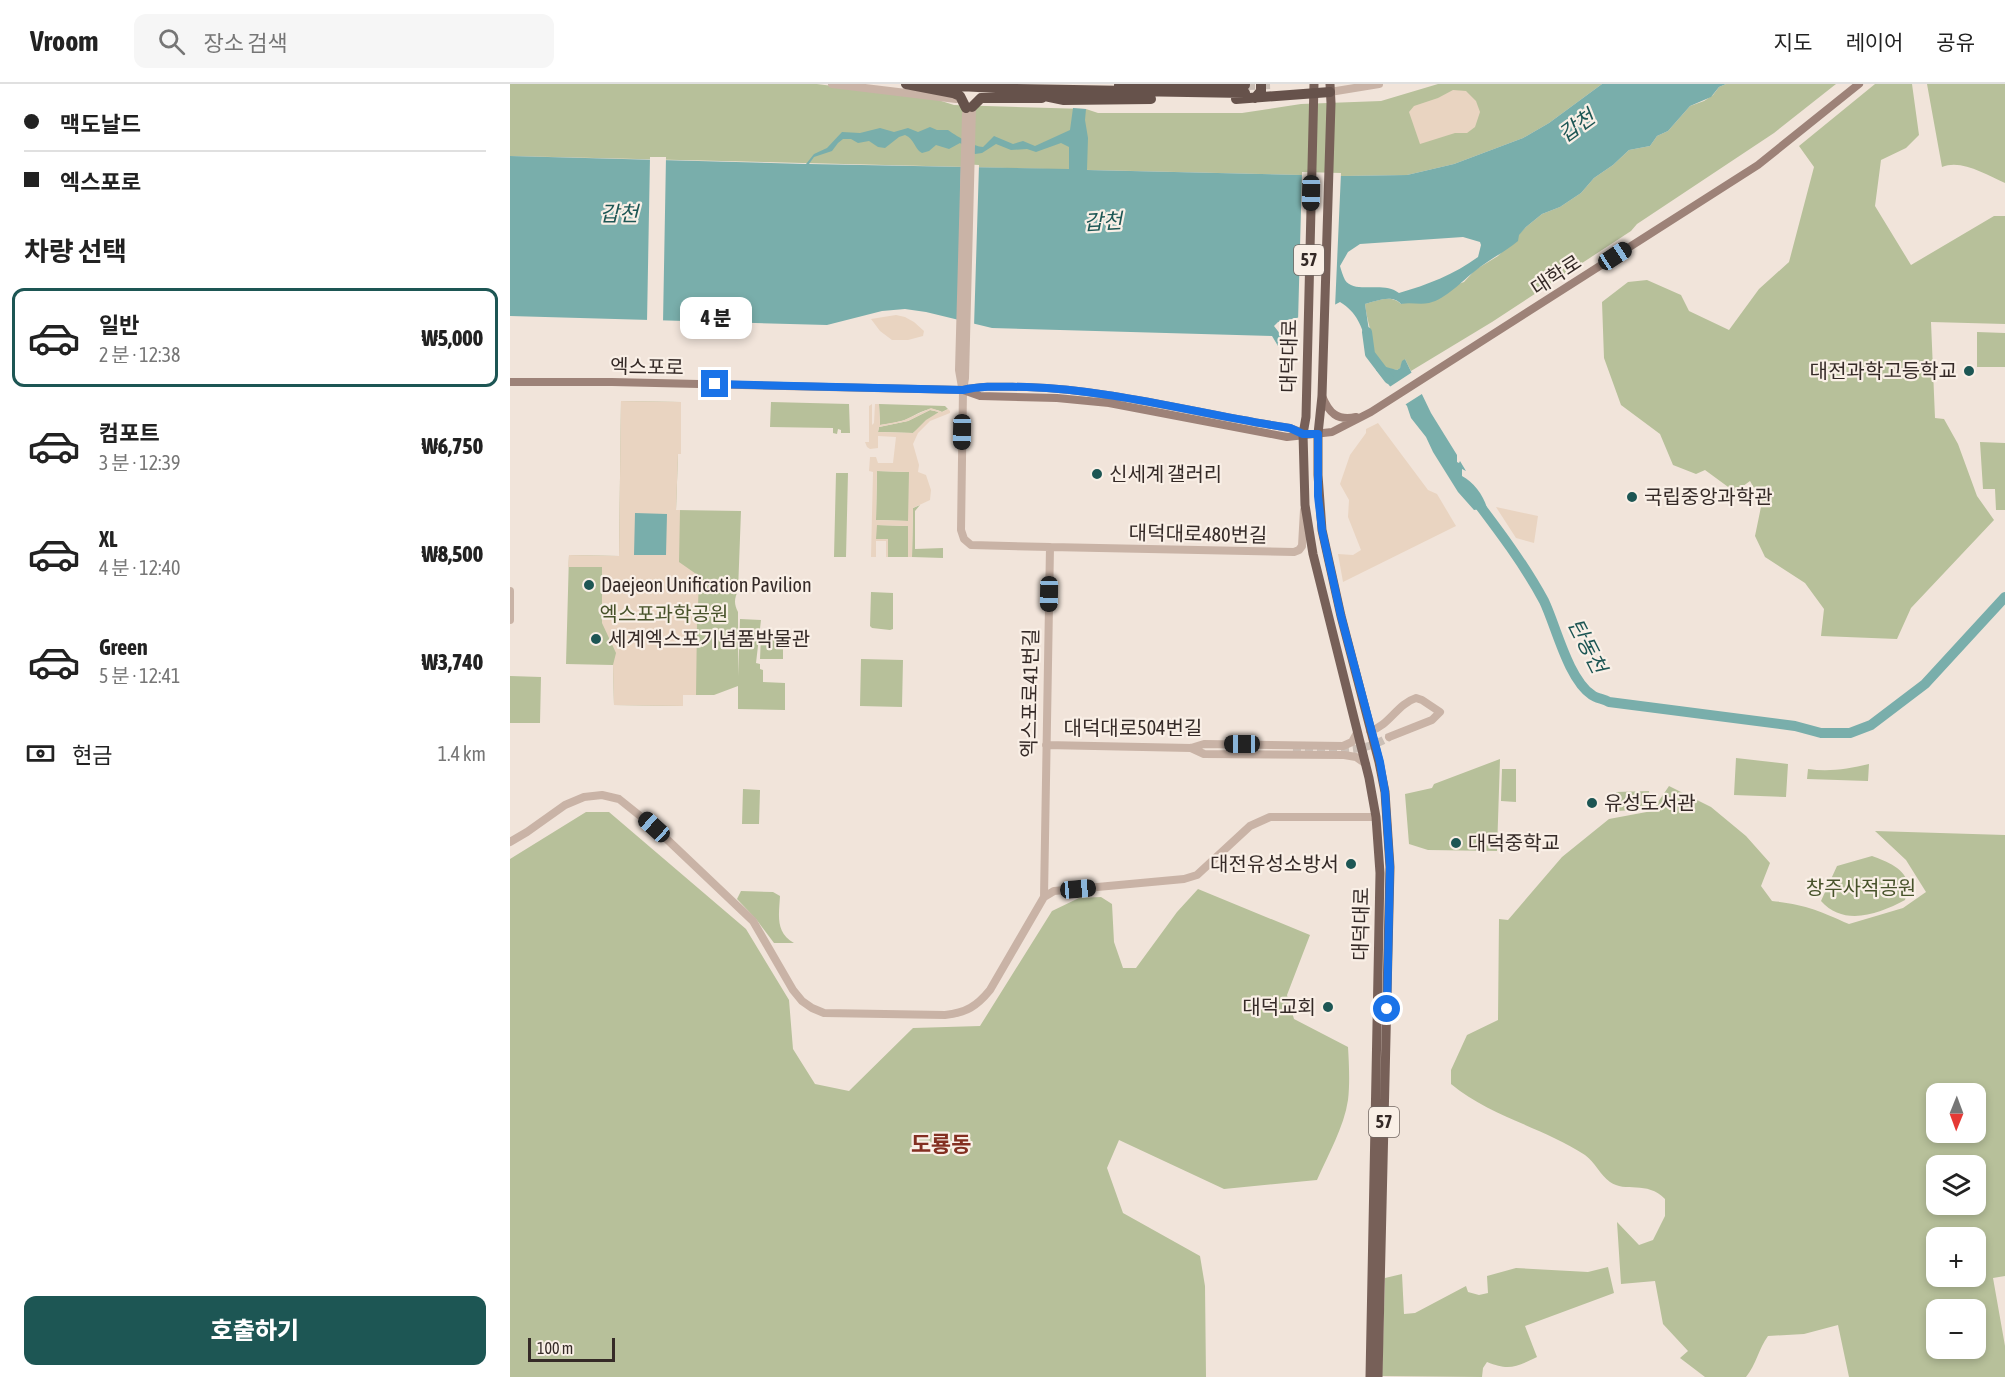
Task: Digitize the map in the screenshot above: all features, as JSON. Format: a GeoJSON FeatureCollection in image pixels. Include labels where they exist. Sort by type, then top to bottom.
{"type":"FeatureCollection","features":[{"type":"Feature","properties":{"kind":"highway"},"geometry":{"type":"LineString","coordinates":[[906,84],[953,93],[960,96],[969,108],[981,98],[1074,100],[1248,92],[1261,91],[1262,84]]}},
{"type":"Feature","properties":{"kind":"highway"},"geometry":{"type":"LineString","coordinates":[[924,84],[1014,89],[1330,93]]}},
{"type":"Feature","properties":{"kind":"highway"},"geometry":{"type":"LineString","coordinates":[[1119,84],[1248,92]]}},
{"type":"Feature","properties":{"kind":"highway"},"geometry":{"type":"LineString","coordinates":[[1014,89],[1049,98]]}},
{"type":"Feature","properties":{"kind":"main road","name":"대학로"},"geometry":{"type":"LineString","coordinates":[[1318,434],[1340,429],[1371,412],[1758,165],[1859,84]]}},
{"type":"Feature","properties":{"kind":"main road","name":"대덕대로"},"geometry":{"type":"LineString","coordinates":[[1330,93],[1322,396],[1318,434],[1318,496],[1322,530],[1370,731],[1380,762],[1385,792],[1390,867],[1378,1377]]}},
{"type":"Feature","properties":{"kind":"main road","name":"대덕대로"},"geometry":{"type":"LineString","coordinates":[[1314,94],[1306,417],[1303,434],[1305,505],[1313,554],[1366,764],[1376,817],[1380,873],[1370,1377]]}},
{"type":"Feature","properties":{"kind":"main road","name":"엑스포로"},"geometry":{"type":"LineString","coordinates":[[510,382],[623,382],[963,390],[980,396],[1057,398],[1109,403],[1287,437],[1318,434]]}},
{"type":"Feature","properties":{"kind":"main road"},"geometry":{"type":"LineString","coordinates":[[1322,396],[1326,406],[1336,417],[1354,418],[1371,412]]}},
{"type":"Feature","properties":{"kind":"street"},"geometry":{"type":"LineString","coordinates":[[832,84],[948,97],[957,99],[969,108],[962,371],[961,526],[964,539],[971,545],[1050,547]]}},
{"type":"Feature","properties":{"kind":"street"},"geometry":{"type":"LineString","coordinates":[[1330,93],[1379,84]]}},
{"type":"Feature","properties":{"kind":"street","name":"대덕대로480번길"},"geometry":{"type":"LineString","coordinates":[[1050,547],[1294,552],[1302,546],[1305,505]]}},
{"type":"Feature","properties":{"kind":"street","name":"엑스포로41번길"},"geometry":{"type":"LineString","coordinates":[[1044,897],[1050,547]]}},
{"type":"Feature","properties":{"kind":"street"},"geometry":{"type":"LineString","coordinates":[[510,591],[510,620]]}},
{"type":"Feature","properties":{"kind":"street"},"geometry":{"type":"LineString","coordinates":[[1370,731],[1377,729],[1416,698],[1440,712],[1432,720],[1389,737]]}},
{"type":"Feature","properties":{"kind":"street"},"geometry":{"type":"LineString","coordinates":[[1424,723],[1428,713],[1427,704]]}},
{"type":"Feature","properties":{"kind":"street"},"geometry":{"type":"LineString","coordinates":[[1296,750],[1343,746],[1352,742],[1357,733]]}},
{"type":"Feature","properties":{"kind":"street","name":"대덕대로504번길"},"geometry":{"type":"LineString","coordinates":[[1046,745],[1296,750]]}},
{"type":"Feature","properties":{"kind":"street"},"geometry":{"type":"LineString","coordinates":[[1296,750],[1356,757],[1366,764]]}},
{"type":"Feature","properties":{"kind":"street"},"geometry":{"type":"LineString","coordinates":[[510,842],[565,806],[584,797],[602,795],[619,799],[654,827],[753,921],[792,990],[812,1008],[825,1013],[891,1015],[964,1013],[979,1004],[990,990],[1044,897],[1054,891],[1184,879],[1197,875],[1250,826],[1270,817],[1376,817]]}},
{"type":"Feature","properties":{"kind":"green space"},"geometry":{"type":"Polygon","coordinates":[[[510,84],[817,84],[935,99],[954,105],[1086,109],[1098,113],[1242,113],[1301,104],[1381,101],[1438,84],[1602,84],[1549,123],[1523,138],[1454,164],[1407,175],[1343,176],[510,156],[510,84]]]}},
{"type":"Feature","properties":{"kind":"green space"},"geometry":{"type":"Polygon","coordinates":[[[1726,84],[1836,84],[1774,133],[1492,322],[1411,371],[1405,359],[1397,370],[1381,367],[1374,352],[1365,304],[1393,299],[1401,304],[1464,282],[1475,270],[1498,256],[1542,214],[1560,207],[1581,193],[1594,178],[1629,150],[1650,146],[1657,136],[1668,131],[1690,106],[1704,101],[1719,87],[1726,84]]]}},
{"type":"Feature","properties":{"kind":"green space"},"geometry":{"type":"Polygon","coordinates":[[[1875,84],[1912,84],[1919,135],[1906,148],[1881,160],[1875,206],[1911,265],[1994,216],[2005,216],[2005,324],[1931,322],[1935,418],[1944,419],[1958,444],[1977,496],[1994,520],[1911,608],[1897,639],[1821,636],[1824,609],[1805,583],[1765,557],[1755,536],[1762,502],[1750,481],[1735,492],[1705,470],[1696,474],[1673,465],[1660,434],[1621,405],[1604,358],[1602,302],[1628,282],[1647,280],[1681,295],[1689,311],[1729,330],[1759,289],[1789,262],[1814,167],[1799,146],[1875,84]]]}},
{"type":"Feature","properties":{"kind":"green space"},"geometry":{"type":"Polygon","coordinates":[[[1927,84],[2005,84],[2005,183],[1966,166],[1942,167],[1927,84]]]}},
{"type":"Feature","properties":{"kind":"green space"},"geometry":{"type":"Polygon","coordinates":[[[1977,332],[2005,333],[2005,367],[1977,367],[1977,332]]]}},
{"type":"Feature","properties":{"kind":"green space","name":"엑스포과학공원"},"geometry":{"type":"Polygon","coordinates":[[[621,401],[681,402],[681,454],[678,454],[676,510],[741,511],[738,591],[735,602],[738,612],[738,676],[740,619],[761,620],[756,663],[760,664],[760,669],[763,670],[763,682],[785,683],[785,710],[738,709],[738,686],[714,695],[683,695],[683,706],[614,705],[613,665],[566,664],[569,555],[619,556],[621,401]]]}},
{"type":"Feature","properties":{"kind":"green space"},"geometry":{"type":"Polygon","coordinates":[[[771,402],[849,404],[850,433],[841,433],[838,429],[837,434],[833,433],[833,428],[770,427],[771,402]]]}},
{"type":"Feature","properties":{"kind":"green space"},"geometry":{"type":"Polygon","coordinates":[[[879,404],[945,406],[948,409],[942,412],[927,410],[905,420],[880,425],[879,404]]]}},
{"type":"Feature","properties":{"kind":"green space"},"geometry":{"type":"Polygon","coordinates":[[[930,410],[939,412],[913,433],[878,432],[879,427],[908,421],[930,410]]]}},
{"type":"Feature","properties":{"kind":"green space"},"geometry":{"type":"Polygon","coordinates":[[[1980,442],[2005,443],[2005,510],[1996,510],[1995,489],[1983,489],[1980,442]]]}},
{"type":"Feature","properties":{"kind":"green space"},"geometry":{"type":"Polygon","coordinates":[[[877,471],[909,472],[909,521],[876,520],[877,471]]]}},
{"type":"Feature","properties":{"kind":"green space"},"geometry":{"type":"Polygon","coordinates":[[[836,473],[848,473],[846,557],[834,557],[836,473]]]}},
{"type":"Feature","properties":{"kind":"green space"},"geometry":{"type":"Polygon","coordinates":[[[920,505],[915,511],[915,549],[943,548],[943,558],[912,557],[913,508],[920,505]]]}},
{"type":"Feature","properties":{"kind":"green space"},"geometry":{"type":"Polygon","coordinates":[[[876,525],[909,526],[908,557],[888,557],[888,539],[876,540],[876,525]]]}},
{"type":"Feature","properties":{"kind":"green space"},"geometry":{"type":"Polygon","coordinates":[[[871,592],[893,593],[893,629],[870,626],[871,592]]]}},
{"type":"Feature","properties":{"kind":"green space"},"geometry":{"type":"Polygon","coordinates":[[[761,635],[783,635],[783,659],[760,659],[761,635]]]}},
{"type":"Feature","properties":{"kind":"green space"},"geometry":{"type":"Polygon","coordinates":[[[861,659],[903,660],[902,707],[860,706],[861,659]]]}},
{"type":"Feature","properties":{"kind":"green space"},"geometry":{"type":"Polygon","coordinates":[[[510,676],[541,677],[540,723],[510,723],[510,676]]]}},
{"type":"Feature","properties":{"kind":"green space"},"geometry":{"type":"Polygon","coordinates":[[[1736,758],[1788,764],[1786,797],[1734,795],[1736,758]]]}},
{"type":"Feature","properties":{"kind":"green space"},"geometry":{"type":"Polygon","coordinates":[[[1500,759],[1497,851],[1428,850],[1409,844],[1405,794],[1432,788],[1434,784],[1500,759]]]}},
{"type":"Feature","properties":{"kind":"green space"},"geometry":{"type":"Polygon","coordinates":[[[1869,764],[1868,781],[1807,779],[1808,769],[1838,770],[1869,764]]]}},
{"type":"Feature","properties":{"kind":"green space"},"geometry":{"type":"Polygon","coordinates":[[[1502,769],[1516,769],[1516,802],[1501,801],[1502,769]]]}},
{"type":"Feature","properties":{"kind":"green space"},"geometry":{"type":"Polygon","coordinates":[[[1669,786],[1711,807],[1746,836],[1770,863],[1761,886],[1772,901],[1812,909],[1849,924],[1903,908],[1926,892],[1906,860],[1875,831],[2005,835],[2005,1276],[1993,1278],[2005,1346],[2005,1377],[1849,1377],[1838,1325],[1804,1334],[1768,1336],[1746,1377],[1705,1377],[1680,1358],[1688,1351],[1663,1324],[1655,1281],[1621,1284],[1617,1222],[1639,1245],[1653,1240],[1665,1216],[1665,1199],[1651,1190],[1622,1187],[1610,1182],[1592,1161],[1569,1145],[1500,1114],[1451,1084],[1451,1070],[1467,1035],[1498,1020],[1499,919],[1508,920],[1562,857],[1609,819],[1652,811],[1669,786]]]}},
{"type":"Feature","properties":{"kind":"green space"},"geometry":{"type":"Polygon","coordinates":[[[743,789],[760,790],[759,824],[742,824],[743,789]]]}},
{"type":"Feature","properties":{"kind":"green space"},"geometry":{"type":"Polygon","coordinates":[[[1649,791],[1650,809],[1617,811],[1616,792],[1649,791]]]}},
{"type":"Feature","properties":{"kind":"green space"},"geometry":{"type":"Polygon","coordinates":[[[586,812],[609,812],[746,929],[789,1000],[793,1049],[815,1084],[849,1091],[913,1028],[980,1026],[1052,911],[1079,898],[1101,897],[1112,904],[1114,942],[1123,968],[1136,968],[1177,912],[1198,889],[1310,935],[1287,995],[1294,1019],[1348,1047],[1349,1067],[1349,1094],[1346,1110],[1317,1180],[1224,1189],[1119,1140],[1107,1168],[1123,1213],[1200,1256],[1205,1286],[1206,1377],[510,1377],[510,859],[586,812]]]}},
{"type":"Feature","properties":{"kind":"green space","name":"창주사적공원"},"geometry":{"type":"Polygon","coordinates":[[[1872,856],[1895,866],[1904,875],[1908,886],[1905,900],[1884,910],[1862,916],[1840,914],[1821,901],[1837,866],[1872,856]]]}},
{"type":"Feature","properties":{"kind":"green space"},"geometry":{"type":"Polygon","coordinates":[[[741,891],[773,892],[780,896],[781,928],[788,939],[794,943],[774,943],[737,899],[741,891]]]}},
{"type":"Feature","properties":{"kind":"green space"},"geometry":{"type":"Polygon","coordinates":[[[1608,1267],[1614,1293],[1525,1326],[1537,1357],[1512,1367],[1487,1362],[1483,1368],[1482,1377],[1382,1376],[1385,1278],[1402,1274],[1404,1314],[1415,1313],[1466,1286],[1468,1292],[1479,1295],[1488,1293],[1487,1276],[1516,1268],[1588,1272],[1608,1267]]]}},
{"type":"Feature","properties":{"kind":"shaded area"},"geometry":{"type":"Polygon","coordinates":[[[1453,90],[1466,91],[1476,101],[1480,112],[1475,127],[1467,133],[1455,133],[1420,144],[1409,112],[1414,106],[1453,90]]]}},
{"type":"Feature","properties":{"kind":"shaded area"},"geometry":{"type":"Polygon","coordinates":[[[896,315],[914,322],[924,331],[923,336],[908,340],[892,340],[880,331],[871,319],[896,315]]]}},
{"type":"Feature","properties":{"kind":"shaded area","name":"엑스포과학공원"},"geometry":{"type":"Polygon","coordinates":[[[621,401],[681,402],[681,454],[678,454],[676,510],[680,510],[679,562],[699,576],[698,607],[708,607],[708,622],[697,622],[696,695],[683,695],[683,706],[614,705],[613,665],[616,653],[602,623],[602,567],[568,567],[569,555],[619,556],[621,401]]]}},
{"type":"Feature","properties":{"kind":"shaded area"},"geometry":{"type":"Polygon","coordinates":[[[872,404],[872,425],[875,404],[879,404],[880,425],[902,421],[931,408],[942,412],[948,409],[950,411],[930,421],[918,433],[913,444],[919,465],[918,472],[926,475],[931,490],[930,500],[913,508],[912,557],[908,557],[908,526],[877,525],[876,539],[888,539],[888,557],[886,557],[886,541],[876,541],[876,557],[871,557],[873,472],[869,471],[870,457],[876,457],[878,463],[893,463],[896,437],[878,436],[878,448],[867,447],[865,442],[869,442],[869,406],[872,404]],[[930,410],[908,421],[879,427],[878,432],[913,433],[926,420],[939,412],[930,410]],[[877,471],[876,520],[908,521],[909,472],[877,471]]]}},
{"type":"Feature","properties":{"kind":"shaded area"},"geometry":{"type":"Polygon","coordinates":[[[1378,423],[1428,490],[1437,494],[1456,526],[1343,582],[1338,554],[1353,555],[1361,550],[1348,517],[1349,500],[1340,484],[1350,455],[1366,433],[1366,429],[1378,423]]]}},
{"type":"Feature","properties":{"kind":"shaded area"},"geometry":{"type":"Polygon","coordinates":[[[1496,507],[1538,516],[1534,543],[1516,538],[1496,507]]]}},
{"type":"Feature","properties":{"kind":"water","name":"갑천"},"geometry":{"type":"Polygon","coordinates":[[[1602,84],[1726,84],[1719,87],[1711,97],[1690,106],[1668,131],[1657,136],[1650,146],[1629,150],[1594,178],[1581,193],[1560,207],[1542,214],[1526,227],[1519,235],[1518,241],[1480,267],[1442,298],[1425,304],[1401,304],[1389,299],[1365,304],[1371,344],[1367,345],[1358,320],[1351,310],[1340,302],[1319,313],[1278,322],[1274,326],[1281,335],[1281,344],[1278,346],[1272,336],[992,328],[905,309],[882,311],[827,325],[510,316],[510,156],[806,164],[814,154],[827,148],[842,132],[860,133],[880,128],[894,132],[908,128],[918,132],[930,127],[937,130],[948,130],[983,147],[994,136],[1013,144],[1023,141],[1035,146],[1070,130],[1073,108],[1086,109],[1087,170],[1343,176],[1407,175],[1454,164],[1523,138],[1549,123],[1602,84]],[[905,135],[885,148],[878,147],[869,141],[858,143],[851,139],[843,139],[832,151],[814,157],[809,164],[1069,169],[1069,147],[1061,143],[1036,152],[1027,149],[1011,150],[996,144],[982,153],[975,154],[960,143],[949,149],[936,145],[922,153],[905,135]],[[1463,237],[1360,244],[1348,252],[1340,266],[1345,280],[1355,287],[1385,288],[1399,293],[1460,269],[1478,257],[1480,242],[1463,237]]]}},
{"type":"Feature","properties":{"kind":"water"},"geometry":{"type":"Polygon","coordinates":[[[1405,359],[1431,413],[1457,455],[1457,462],[1460,461],[1466,471],[1462,469],[1462,476],[1477,489],[1487,508],[1474,510],[1458,492],[1426,437],[1411,418],[1407,406],[1376,370],[1386,367],[1397,370],[1405,359]]]}},
{"type":"Feature","properties":{"kind":"water"},"geometry":{"type":"Polygon","coordinates":[[[635,513],[667,514],[666,555],[634,555],[635,513]]]}},
{"type":"Feature","properties":{"kind":"pier"},"geometry":{"type":"Polygon","coordinates":[[[650,157],[666,157],[663,323],[647,322],[650,157]]]}},
{"type":"Feature","properties":{"kind":"pier"},"geometry":{"type":"Polygon","coordinates":[[[961,164],[979,165],[974,327],[955,323],[958,321],[961,164]]]}},
{"type":"Feature","properties":{"kind":"pier"},"geometry":{"type":"Polygon","coordinates":[[[1302,172],[1341,173],[1335,308],[1320,316],[1298,322],[1302,172]]]}},
{"type":"Feature","properties":{"kind":"pier"},"geometry":{"type":"Polygon","coordinates":[[[1414,371],[1425,392],[1403,406],[1388,388],[1414,371]]]}},
{"type":"Feature","properties":{"kind":"waterway","name":"탄동천"},"geometry":{"type":"LineString","coordinates":[[1367,332],[1370,354],[1389,379]]}},
{"type":"Feature","properties":{"kind":"waterway","name":"탄동천"},"geometry":{"type":"LineString","coordinates":[[1474,498],[1511,548],[1544,601],[1576,677],[1592,695],[1609,702],[1795,726],[1821,733],[1850,733],[1871,725],[1925,684],[2005,597]]}},
{"type":"Feature","properties":{"kind":"tunnel"},"geometry":{"type":"LineString","coordinates":[[1245,85],[1273,84]]}},
{"type":"Feature","properties":{"kind":"tunnel"},"geometry":{"type":"LineString","coordinates":[[1293,749],[1355,749],[1378,743],[1389,737]]}},
{"type":"Feature","properties":{"kind":"place","name":"대전과학고등학교"},"geometry":{"type":"Point","coordinates":[1969,371]}},
{"type":"Feature","properties":{"kind":"place","name":"신세계 갤러리"},"geometry":{"type":"Point","coordinates":[1097,474]}},
{"type":"Feature","properties":{"kind":"place","name":"국립중앙과학관"},"geometry":{"type":"Point","coordinates":[1632,497]}},
{"type":"Feature","properties":{"kind":"place","name":"Daejeon Unification Pavilion"},"geometry":{"type":"Point","coordinates":[589,585]}},
{"type":"Feature","properties":{"kind":"place","name":"세계엑스포기념품박물관"},"geometry":{"type":"Point","coordinates":[596,639]}},
{"type":"Feature","properties":{"kind":"place","name":"유성도서관"},"geometry":{"type":"Point","coordinates":[1592,803]}},
{"type":"Feature","properties":{"kind":"place","name":"대덕중학교"},"geometry":{"type":"Point","coordinates":[1456,843]}},
{"type":"Feature","properties":{"kind":"place","name":"대전유성소방서"},"geometry":{"type":"Point","coordinates":[1351,864]}},
{"type":"Feature","properties":{"kind":"place","name":"대덕교회"},"geometry":{"type":"Point","coordinates":[1328,1007]}},
{"type":"Feature","properties":{"kind":"district","name":"도룡동"},"geometry":{"type":"Point","coordinates":[941,1144]}},
{"type":"Feature","properties":{"kind":"route"},"geometry":{"type":"LineString","coordinates":[[715,384],[963,390],[981,386],[1058,388],[1109,394],[1290,428],[1303,434],[1318,434],[1318,496],[1322,530],[1341,616],[1380,762],[1385,792],[1390,867],[1387,1009]]}}]}
